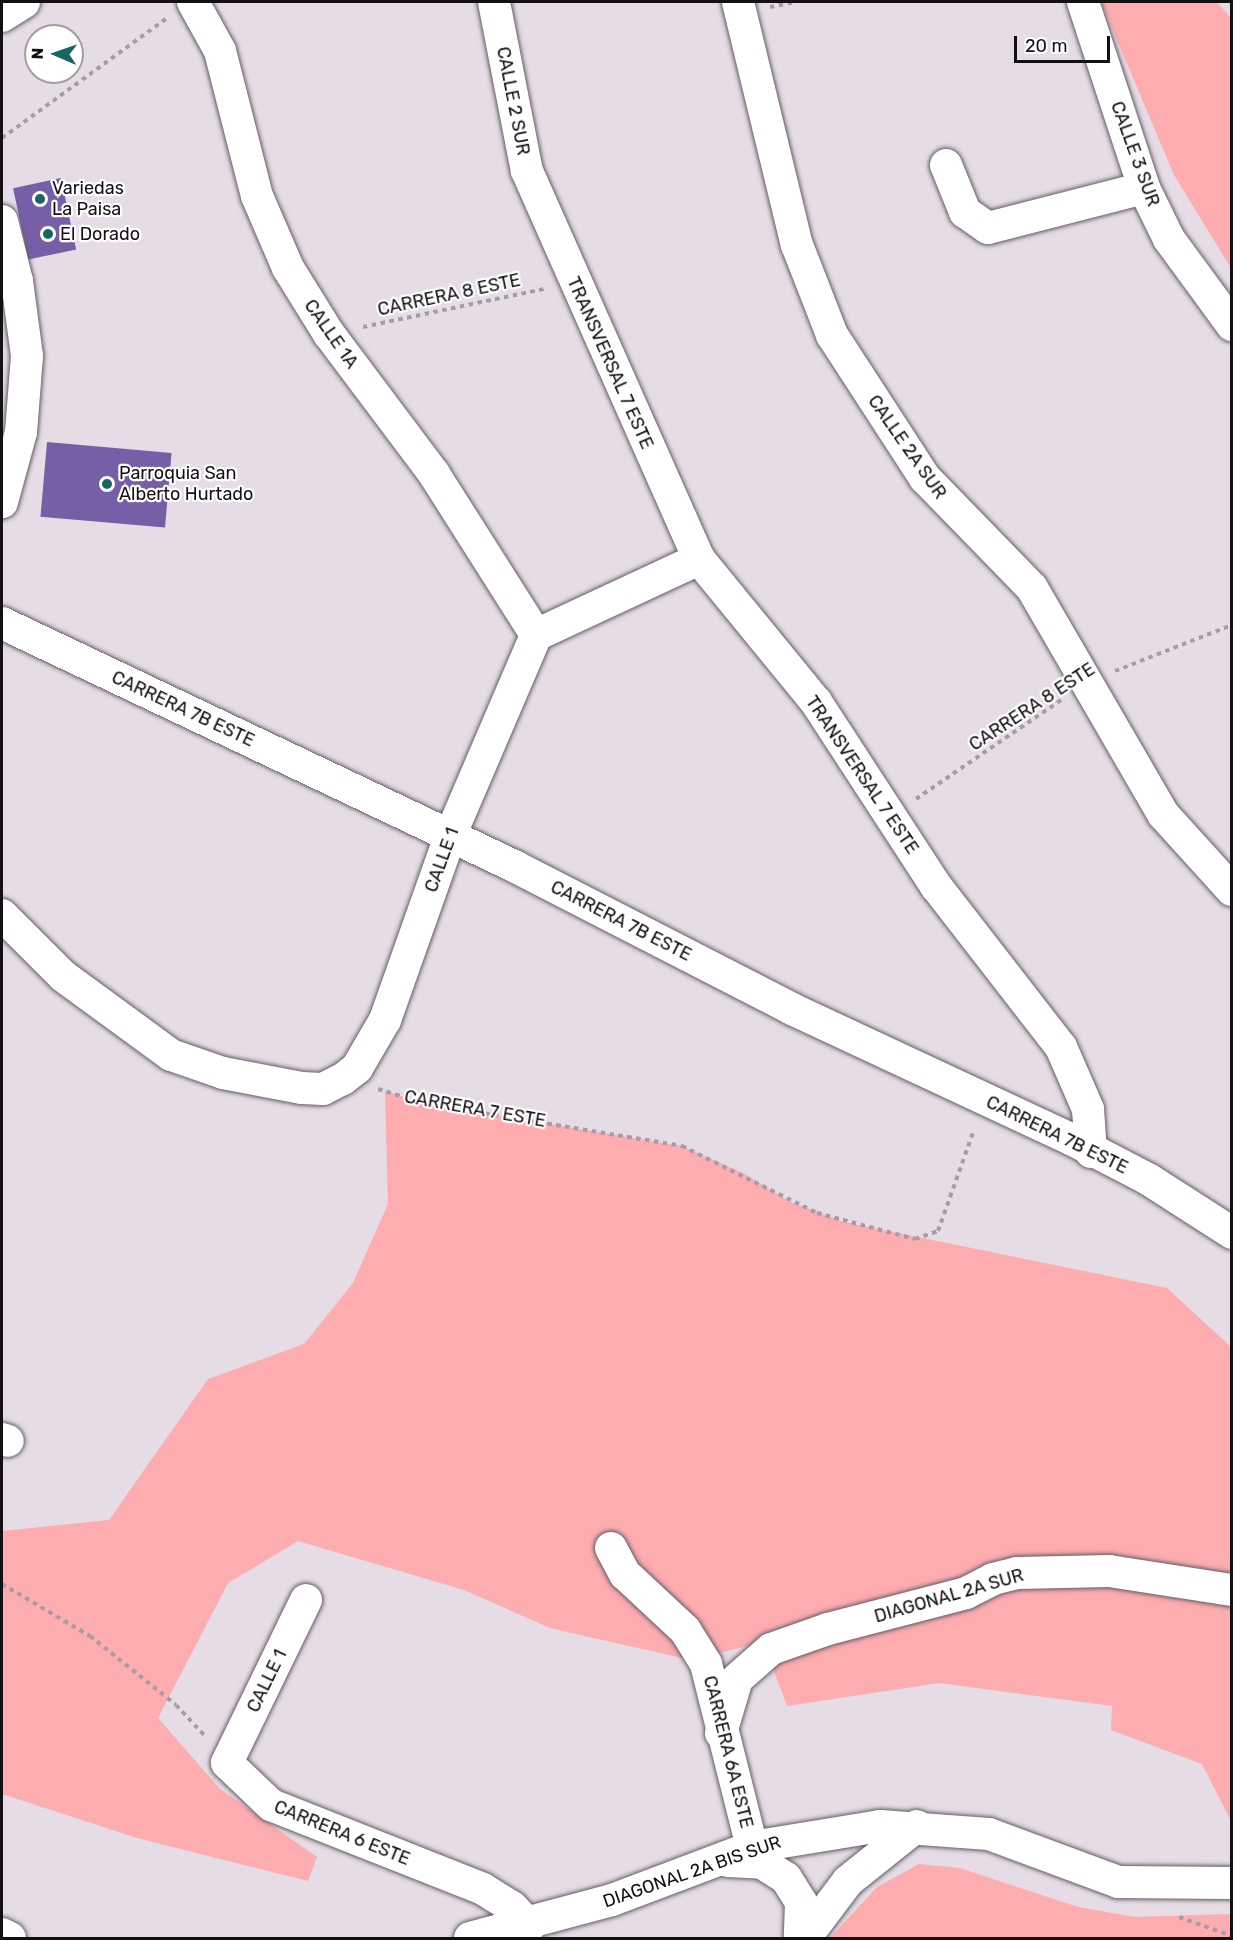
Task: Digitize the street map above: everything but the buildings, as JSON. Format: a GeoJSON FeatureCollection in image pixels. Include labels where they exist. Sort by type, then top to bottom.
{"type":"FeatureCollection","features":[{"type":"Feature","properties":{"kind":"street"},"geometry":{"type":"LineString","coordinates":[[2,16],[24,2]]}},
{"type":"Feature","properties":{"kind":"street","name":"CALLE 2 SUR"},"geometry":{"type":"LineString","coordinates":[[494,2],[518,137],[570,275]]}},
{"type":"Feature","properties":{"kind":"street","name":"CALLE 2A SUR"},"geometry":{"type":"LineString","coordinates":[[738,2],[797,245],[832,335],[925,478],[1032,588],[1163,814],[1232,890]]}},
{"type":"Feature","properties":{"kind":"street","name":"CALLE 3 SUR"},"geometry":{"type":"LineString","coordinates":[[1083,2],[1144,188],[1169,239],[1232,325]]}},
{"type":"Feature","properties":{"kind":"street","name":"CALLE 1A"},"geometry":{"type":"LineString","coordinates":[[182,8],[220,51],[245,159],[271,233],[329,334],[434,474],[536,635]]}},
{"type":"Feature","properties":{"kind":"street"},"geometry":{"type":"LineString","coordinates":[[946,165],[965,212],[987,228],[1144,188]]}},
{"type":"Feature","properties":{"kind":"street"},"geometry":{"type":"LineString","coordinates":[[2,221],[17,281],[27,356],[21,432],[2,502]]}},
{"type":"Feature","properties":{"kind":"street","name":"TRANSVERSAL 7 ESTE"},"geometry":{"type":"LineString","coordinates":[[570,275],[699,559],[816,702],[936,886],[1061,1047],[1088,1109],[1091,1152]]}},
{"type":"Feature","properties":{"kind":"street"},"geometry":{"type":"LineString","coordinates":[[536,635],[699,559]]}},
{"type":"Feature","properties":{"kind":"street","name":"CARRERA 7B ESTE"},"geometry":{"type":"LineString","coordinates":[[2,623],[450,836],[1148,1179],[1232,1233]]}},
{"type":"Feature","properties":{"kind":"street","name":"CALLE 1"},"geometry":{"type":"LineString","coordinates":[[343,1078],[357,1068],[384,1020],[450,836],[536,635]]}},
{"type":"Feature","properties":{"kind":"street"},"geometry":{"type":"LineString","coordinates":[[2,915],[63,976],[171,1055],[223,1073],[302,1088],[323,1089],[343,1078]]}},
{"type":"Feature","properties":{"kind":"street","name":"CARRERA 6A ESTE"},"geometry":{"type":"LineString","coordinates":[[611,1548],[625,1574],[685,1630],[706,1664],[721,1733],[752,1847]]}},
{"type":"Feature","properties":{"kind":"street","name":"DIAGONAL 2A SUR"},"geometry":{"type":"LineString","coordinates":[[721,1733],[737,1679],[771,1649],[828,1629],[966,1593],[993,1579],[1017,1573],[1109,1571],[1232,1590]]}},
{"type":"Feature","properties":{"kind":"street","name":"CALLE 1"},"geometry":{"type":"LineString","coordinates":[[227,1763],[306,1600]]}},
{"type":"Feature","properties":{"kind":"street","name":"CARRERA 6 ESTE"},"geometry":{"type":"LineString","coordinates":[[227,1763],[271,1805],[483,1889],[512,1907],[530,1926]]}},
{"type":"Feature","properties":{"kind":"street"},"geometry":{"type":"LineString","coordinates":[[805,1938],[848,1881],[917,1826]]}},
{"type":"Feature","properties":{"kind":"street","name":"DIAGONAL 2A BIS SUR"},"geometry":{"type":"LineString","coordinates":[[470,1938],[530,1926],[752,1847],[837,1830],[917,1826],[1012,1840],[1118,1882],[1232,1883]]}},
{"type":"Feature","properties":{"kind":"street"},"geometry":{"type":"LineString","coordinates":[[715,1861],[762,1863],[786,1878],[801,1902],[800,1938]]}},
{"type":"Feature","properties":{"kind":"street"},"geometry":{"type":"LineString","coordinates":[[2,1934],[10,1938]]}},
{"type":"Feature","properties":{"kind":"path"},"geometry":{"type":"LineString","coordinates":[[2,138],[182,8]]}},
{"type":"Feature","properties":{"kind":"path","name":"CARRERA 8 ESTE"},"geometry":{"type":"LineString","coordinates":[[329,334],[570,275]]}},
{"type":"Feature","properties":{"kind":"path","name":"CARRERA 8 ESTE"},"geometry":{"type":"LineString","coordinates":[[890,817],[1088,682],[1232,625]]}},
{"type":"Feature","properties":{"kind":"path","name":"CARRERA 7 ESTE"},"geometry":{"type":"LineString","coordinates":[[343,1078],[423,1103],[682,1146],[817,1213],[915,1239],[938,1231],[946,1216],[984,1100]]}},
{"type":"Feature","properties":{"kind":"path"},"geometry":{"type":"LineString","coordinates":[[2,1584],[90,1636],[177,1705],[227,1763]]}},
{"type":"Feature","properties":{"kind":"path"},"geometry":{"type":"LineString","coordinates":[[1219,1938],[1220,1932]]}},
{"type":"Feature","properties":{"kind":"shaded area"},"geometry":{"type":"Polygon","coordinates":[[[1101,2],[1217,2],[1231,18],[1231,268],[1174,175],[1101,2]]]}},
{"type":"Feature","properties":{"kind":"shaded area"},"geometry":{"type":"Polygon","coordinates":[[[385,1091],[423,1103],[682,1146],[743,1173],[791,1202],[844,1222],[1167,1288],[1231,1347],[1231,1821],[1202,1764],[1111,1730],[1112,1706],[939,1683],[787,1706],[763,1642],[691,1660],[550,1628],[464,1590],[298,1541],[228,1583],[158,1718],[220,1789],[317,1857],[308,1881],[137,1838],[2,1794],[2,1531],[109,1520],[208,1379],[304,1344],[353,1283],[388,1204],[385,1091]]]}},
{"type":"Feature","properties":{"kind":"shaded area"},"geometry":{"type":"Polygon","coordinates":[[[919,1864],[960,1868],[1078,1907],[1135,1917],[1231,1914],[1231,1938],[830,1938],[877,1887],[919,1864]]]}},
{"type":"Feature","properties":{"kind":"place","name":"Variedas La Paisa"},"geometry":{"type":"Point","coordinates":[40,199]}},
{"type":"Feature","properties":{"kind":"place","name":"El Dorado"},"geometry":{"type":"Point","coordinates":[48,234]}},
{"type":"Feature","properties":{"kind":"place","name":"Parroquia San Alberto Hurtado"},"geometry":{"type":"Point","coordinates":[107,484]}}]}
